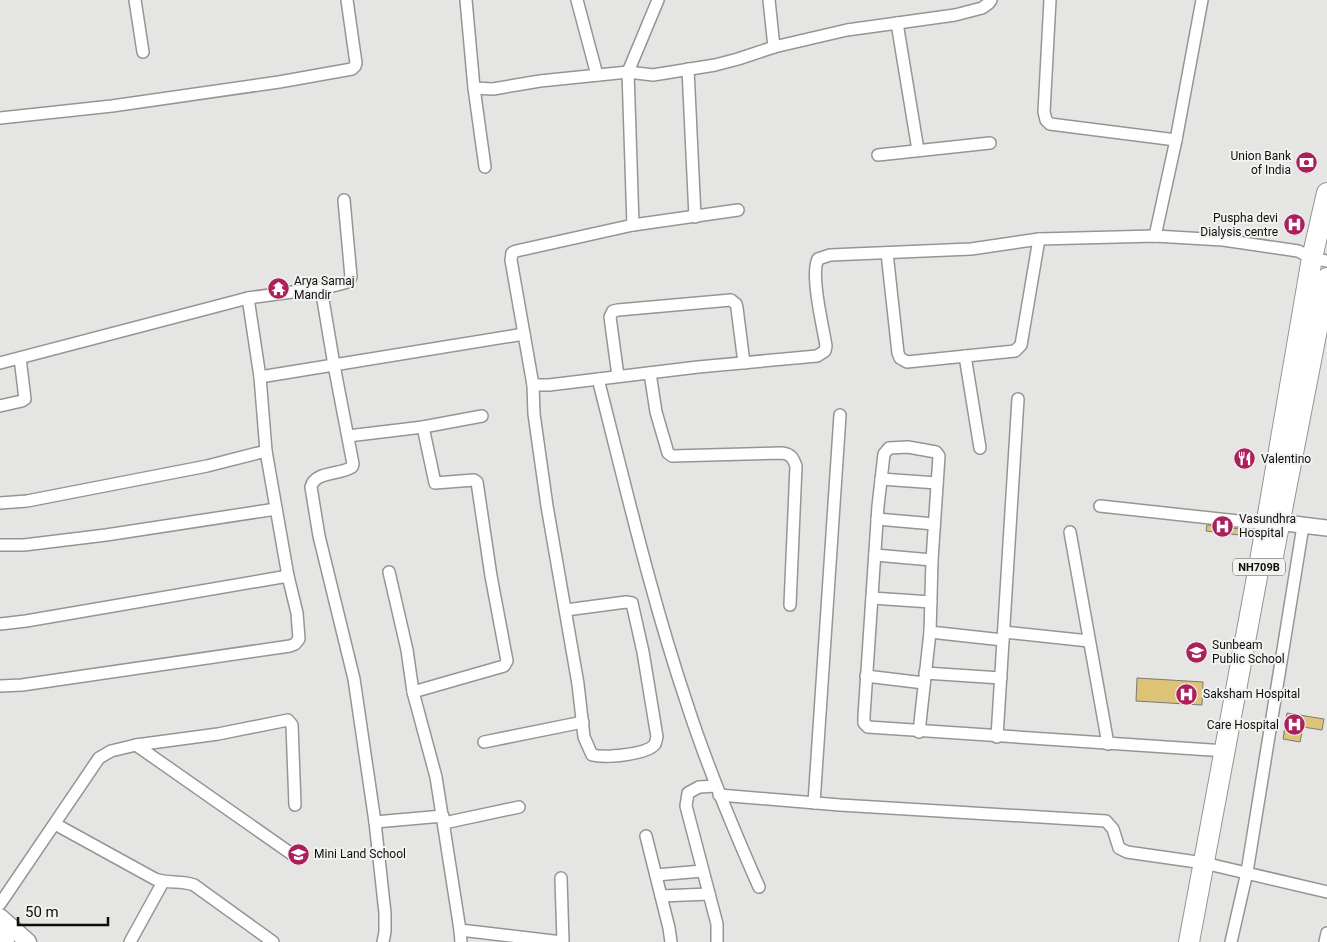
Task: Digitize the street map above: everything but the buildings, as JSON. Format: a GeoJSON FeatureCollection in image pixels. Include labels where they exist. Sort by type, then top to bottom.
{"type":"FeatureCollection","features":[{"type":"Feature","properties":{"kind":"highway","name":"NH709B"},"geometry":{"type":"LineString","coordinates":[[1189,942],[1211,864],[1320,259],[1327,193]]}},
{"type":"Feature","properties":{"kind":"highway","name":"NH709B"},"geometry":{"type":"LineString","coordinates":[[1203,942],[1226,751],[1271,523],[1327,278]]}},
{"type":"Feature","properties":{"kind":"main road"},"geometry":{"type":"LineString","coordinates":[[0,917],[28,942]]}},
{"type":"Feature","properties":{"kind":"main road"},"geometry":{"type":"LineString","coordinates":[[0,936],[6,942]]}},
{"type":"Feature","properties":{"kind":"street"},"geometry":{"type":"LineString","coordinates":[[135,0],[143,52]]}},
{"type":"Feature","properties":{"kind":"street"},"geometry":{"type":"LineString","coordinates":[[0,118],[132,103],[279,82],[352,69],[356,63],[347,0]]}},
{"type":"Feature","properties":{"kind":"street"},"geometry":{"type":"LineString","coordinates":[[466,0],[474,88],[485,167]]}},
{"type":"Feature","properties":{"kind":"street"},"geometry":{"type":"LineString","coordinates":[[577,0],[597,75]]}},
{"type":"Feature","properties":{"kind":"street"},"geometry":{"type":"LineString","coordinates":[[633,225],[628,72],[658,0]]}},
{"type":"Feature","properties":{"kind":"street"},"geometry":{"type":"LineString","coordinates":[[769,0],[774,47]]}},
{"type":"Feature","properties":{"kind":"street"},"geometry":{"type":"LineString","coordinates":[[474,88],[493,89],[540,81],[628,72],[653,75],[738,59],[774,47],[848,30],[955,14],[982,8],[991,0]]}},
{"type":"Feature","properties":{"kind":"street"},"geometry":{"type":"LineString","coordinates":[[1050,0],[1044,112],[1047,122],[1050,124],[1176,140]]}},
{"type":"Feature","properties":{"kind":"street"},"geometry":{"type":"LineString","coordinates":[[1156,236],[1202,0]]}},
{"type":"Feature","properties":{"kind":"street"},"geometry":{"type":"LineString","coordinates":[[897,23],[918,150]]}},
{"type":"Feature","properties":{"kind":"street"},"geometry":{"type":"LineString","coordinates":[[688,68],[695,217]]}},
{"type":"Feature","properties":{"kind":"street"},"geometry":{"type":"LineString","coordinates":[[878,155],[990,143]]}},
{"type":"Feature","properties":{"kind":"street"},"geometry":{"type":"LineString","coordinates":[[0,363],[248,298],[346,283],[351,279],[344,200]]}},
{"type":"Feature","properties":{"kind":"street"},"geometry":{"type":"LineString","coordinates":[[566,610],[626,602],[632,603],[643,652],[657,736],[655,744],[641,752],[601,757],[592,755],[584,737],[566,610],[547,506],[534,414],[533,385],[511,260],[512,253],[633,225],[738,210]]}},
{"type":"Feature","properties":{"kind":"street"},"geometry":{"type":"LineString","coordinates":[[533,385],[776,361],[823,354],[826,346],[816,289],[816,264],[818,259],[830,255],[971,249],[1039,239],[1156,236],[1223,240],[1298,252],[1320,259]]}},
{"type":"Feature","properties":{"kind":"street"},"geometry":{"type":"LineString","coordinates":[[887,253],[900,358],[907,362],[1015,351],[1021,346],[1039,239]]}},
{"type":"Feature","properties":{"kind":"street"},"geometry":{"type":"LineString","coordinates":[[321,288],[353,462],[352,467],[347,470],[318,478],[312,482],[311,488],[319,536],[354,679],[375,822],[385,913],[383,942]]}},
{"type":"Feature","properties":{"kind":"street"},"geometry":{"type":"LineString","coordinates":[[0,686],[22,685],[293,645],[299,639],[298,613],[288,576],[266,451],[260,377],[248,298]]}},
{"type":"Feature","properties":{"kind":"street"},"geometry":{"type":"LineString","coordinates":[[618,376],[610,317],[613,311],[618,310],[731,300],[737,308],[744,363]]}},
{"type":"Feature","properties":{"kind":"street"},"geometry":{"type":"LineString","coordinates":[[260,377],[524,334]]}},
{"type":"Feature","properties":{"kind":"street"},"geometry":{"type":"LineString","coordinates":[[966,356],[980,448]]}},
{"type":"Feature","properties":{"kind":"street"},"geometry":{"type":"LineString","coordinates":[[0,406],[26,399],[20,358]]}},
{"type":"Feature","properties":{"kind":"street"},"geometry":{"type":"LineString","coordinates":[[650,373],[656,412],[668,453],[672,456],[782,453],[791,455],[793,458],[796,466],[790,605]]}},
{"type":"Feature","properties":{"kind":"street"},"geometry":{"type":"LineString","coordinates":[[598,379],[654,599],[687,704],[717,791],[758,887]]}},
{"type":"Feature","properties":{"kind":"street"},"geometry":{"type":"LineString","coordinates":[[997,737],[1018,399]]}},
{"type":"Feature","properties":{"kind":"street"},"geometry":{"type":"LineString","coordinates":[[814,803],[840,415]]}},
{"type":"Feature","properties":{"kind":"street"},"geometry":{"type":"LineString","coordinates":[[348,436],[423,427],[482,416]]}},
{"type":"Feature","properties":{"kind":"street"},"geometry":{"type":"LineString","coordinates":[[413,692],[504,666],[507,661],[491,576],[477,482],[474,480],[435,483],[423,427]]}},
{"type":"Feature","properties":{"kind":"street"},"geometry":{"type":"LineString","coordinates":[[919,732],[930,632],[932,560],[939,456],[938,453],[908,447],[891,447],[884,454],[877,519],[864,716],[864,723],[868,727],[919,732],[1226,751]]}},
{"type":"Feature","properties":{"kind":"street"},"geometry":{"type":"LineString","coordinates":[[0,503],[28,501],[207,466],[266,451]]}},
{"type":"Feature","properties":{"kind":"street"},"geometry":{"type":"LineString","coordinates":[[881,479],[937,483]]}},
{"type":"Feature","properties":{"kind":"street"},"geometry":{"type":"LineString","coordinates":[[1100,506],[1327,528]]}},
{"type":"Feature","properties":{"kind":"street"},"geometry":{"type":"LineString","coordinates":[[0,545],[106,535],[276,509]]}},
{"type":"Feature","properties":{"kind":"street"},"geometry":{"type":"LineString","coordinates":[[877,519],[934,524]]}},
{"type":"Feature","properties":{"kind":"street"},"geometry":{"type":"LineString","coordinates":[[1231,942],[1247,872],[1303,526]]}},
{"type":"Feature","properties":{"kind":"street"},"geometry":{"type":"LineString","coordinates":[[1070,532],[1108,744]]}},
{"type":"Feature","properties":{"kind":"street"},"geometry":{"type":"LineString","coordinates":[[875,555],[932,560]]}},
{"type":"Feature","properties":{"kind":"street"},"geometry":{"type":"LineString","coordinates":[[389,572],[407,650],[413,692],[436,777],[444,819],[460,930],[460,942]]}},
{"type":"Feature","properties":{"kind":"street"},"geometry":{"type":"LineString","coordinates":[[0,624],[288,576]]}},
{"type":"Feature","properties":{"kind":"street"},"geometry":{"type":"LineString","coordinates":[[872,598],[931,602]]}},
{"type":"Feature","properties":{"kind":"street"},"geometry":{"type":"LineString","coordinates":[[930,632],[1089,641]]}},
{"type":"Feature","properties":{"kind":"street"},"geometry":{"type":"LineString","coordinates":[[866,676],[1001,678]]}},
{"type":"Feature","properties":{"kind":"street"},"geometry":{"type":"LineString","coordinates":[[0,904],[98,758],[111,751],[136,745],[218,734],[288,720],[292,725],[295,805]]}},
{"type":"Feature","properties":{"kind":"street"},"geometry":{"type":"LineString","coordinates":[[484,742],[583,722]]}},
{"type":"Feature","properties":{"kind":"street"},"geometry":{"type":"LineString","coordinates":[[136,745],[296,857]]}},
{"type":"Feature","properties":{"kind":"street"},"geometry":{"type":"LineString","coordinates":[[716,942],[717,924],[686,806],[688,793],[699,787],[814,803],[1106,821],[1113,829],[1117,844],[1122,850],[1211,864],[1327,892]]}},
{"type":"Feature","properties":{"kind":"street"},"geometry":{"type":"LineString","coordinates":[[375,822],[444,819],[519,807]]}},
{"type":"Feature","properties":{"kind":"street"},"geometry":{"type":"LineString","coordinates":[[55,824],[155,879],[163,882],[187,882],[194,885],[273,942]]}},
{"type":"Feature","properties":{"kind":"street"},"geometry":{"type":"LineString","coordinates":[[646,836],[671,942]]}},
{"type":"Feature","properties":{"kind":"street"},"geometry":{"type":"LineString","coordinates":[[656,875],[702,871]]}},
{"type":"Feature","properties":{"kind":"street"},"geometry":{"type":"LineString","coordinates":[[460,930],[563,942],[561,878]]}},
{"type":"Feature","properties":{"kind":"street"},"geometry":{"type":"LineString","coordinates":[[130,942],[163,882]]}},
{"type":"Feature","properties":{"kind":"street"},"geometry":{"type":"LineString","coordinates":[[661,896],[709,894]]}},
{"type":"Feature","properties":{"kind":"street"},"geometry":{"type":"LineString","coordinates":[[1325,942],[1327,933]]}},
{"type":"Feature","properties":{"kind":"place","name":"Union Bank of India"},"geometry":{"type":"Point","coordinates":[1307,163]}},
{"type":"Feature","properties":{"kind":"place","name":"Puspha devi Dialysis centre"},"geometry":{"type":"Point","coordinates":[1294,225]}},
{"type":"Feature","properties":{"kind":"place","name":"Arya Samaj Mandir"},"geometry":{"type":"Point","coordinates":[278,288]}},
{"type":"Feature","properties":{"kind":"place","name":"Valentino"},"geometry":{"type":"Point","coordinates":[1245,459]}},
{"type":"Feature","properties":{"kind":"place","name":"Vasundhra Hospital"},"geometry":{"type":"Point","coordinates":[1223,526]}},
{"type":"Feature","properties":{"kind":"place","name":"Sunbeam Public School"},"geometry":{"type":"Point","coordinates":[1196,652]}},
{"type":"Feature","properties":{"kind":"place","name":"Saksham Hospital"},"geometry":{"type":"Point","coordinates":[1187,694]}},
{"type":"Feature","properties":{"kind":"place","name":"Care Hospital"},"geometry":{"type":"Point","coordinates":[1295,725]}},
{"type":"Feature","properties":{"kind":"place","name":"Mini Land School"},"geometry":{"type":"Point","coordinates":[298,854]}}]}
